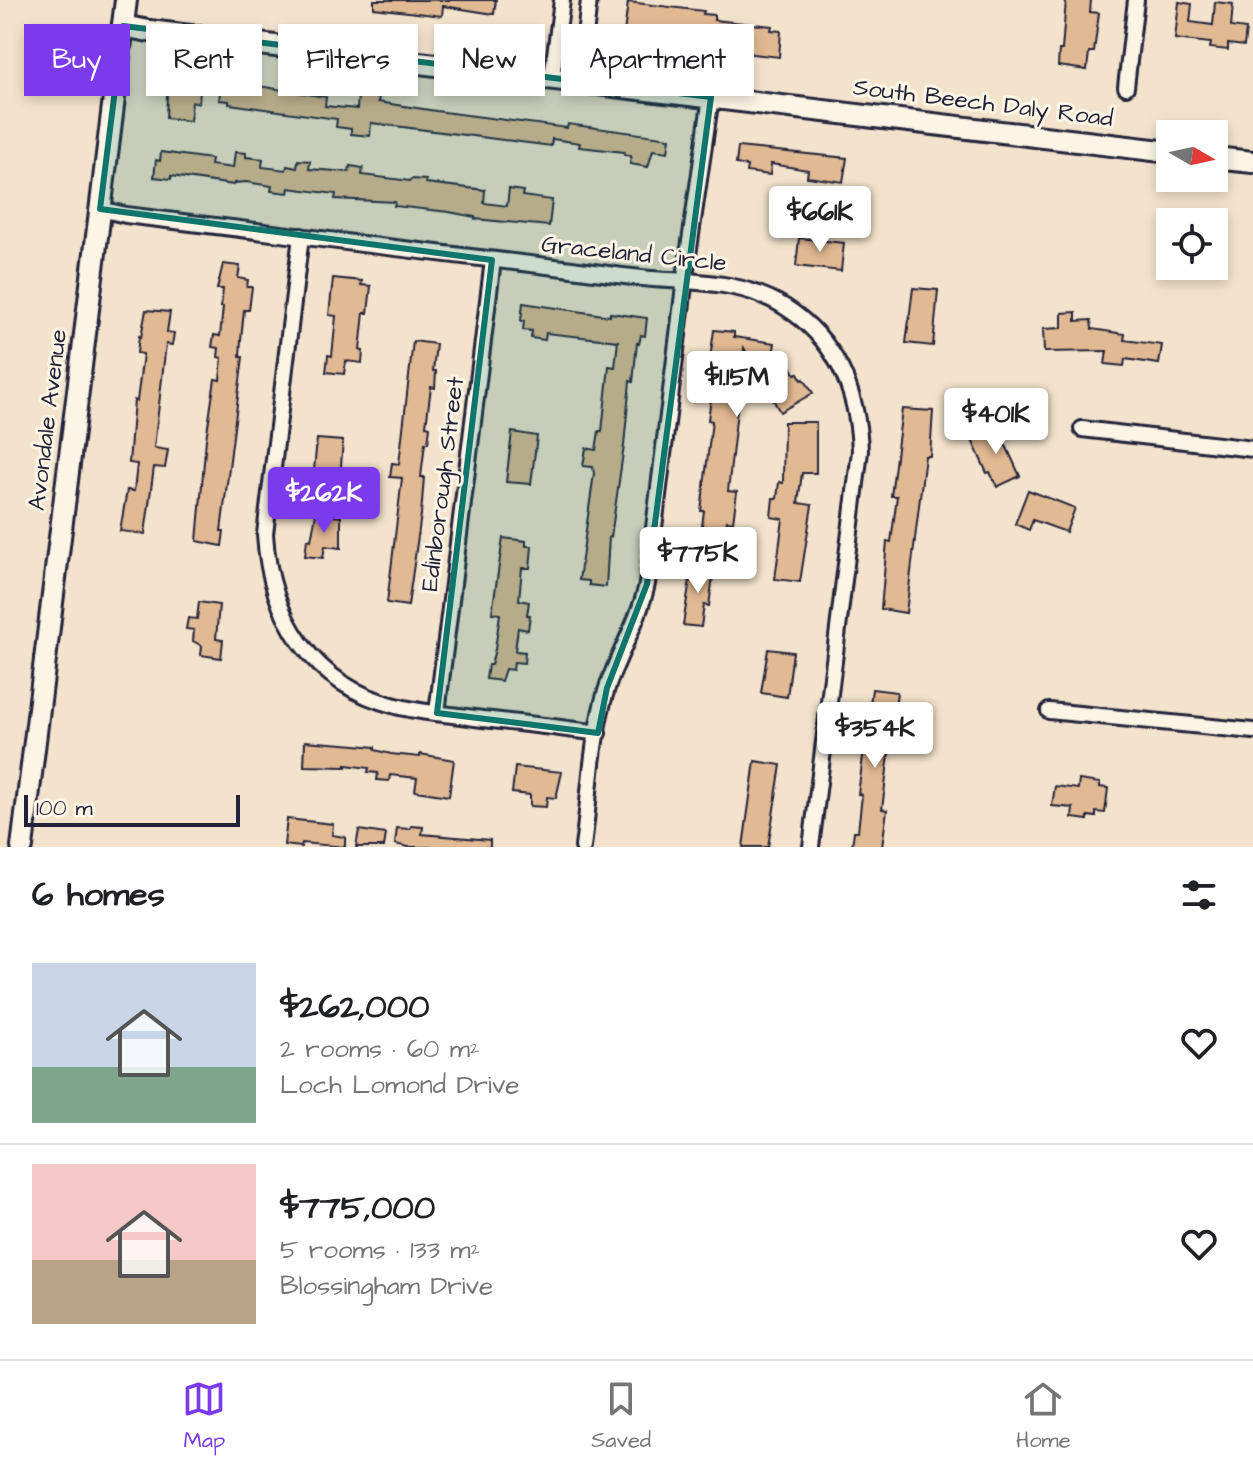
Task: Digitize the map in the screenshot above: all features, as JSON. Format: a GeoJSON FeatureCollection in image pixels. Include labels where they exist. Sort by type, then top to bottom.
{"type":"FeatureCollection","features":[{"type":"Feature","properties":{"kind":"street","name":"Avondale Avenue"},"geometry":{"type":"LineString","coordinates":[[123,24],[126,0]]}},
{"type":"Feature","properties":{"kind":"street"},"geometry":{"type":"LineString","coordinates":[[552,78],[562,0]]}},
{"type":"Feature","properties":{"kind":"street"},"geometry":{"type":"LineString","coordinates":[[586,24],[589,0]]}},
{"type":"Feature","properties":{"kind":"street"},"geometry":{"type":"LineString","coordinates":[[1126,87],[1136,0]]}},
{"type":"Feature","properties":{"kind":"street","name":"South Beech Daly Road"},"geometry":{"type":"LineString","coordinates":[[130,27],[561,79]]}},
{"type":"Feature","properties":{"kind":"street","name":"Avondale Avenue"},"geometry":{"type":"LineString","coordinates":[[22,847],[114,96]]}},
{"type":"Feature","properties":{"kind":"street","name":"South Beech Daly Road"},"geometry":{"type":"LineString","coordinates":[[703,96],[1156,150]]}},
{"type":"Feature","properties":{"kind":"street"},"geometry":{"type":"LineString","coordinates":[[583,847],[607,688],[637,620],[647,584],[711,97]]}},
{"type":"Feature","properties":{"kind":"street"},"geometry":{"type":"LineString","coordinates":[[1228,159],[1253,162]]}},
{"type":"Feature","properties":{"kind":"street","name":"Graceland Circle"},"geometry":{"type":"LineString","coordinates":[[100,209],[126,215],[493,260],[730,286],[756,293],[797,315],[827,345],[839,364],[855,404],[860,451],[811,847]]}},
{"type":"Feature","properties":{"kind":"street"},"geometry":{"type":"LineString","coordinates":[[301,236],[265,534],[272,581],[287,622],[319,667],[362,695],[394,706],[437,713],[598,733]]}},
{"type":"Feature","properties":{"kind":"street","name":"Edinborough Street"},"geometry":{"type":"LineString","coordinates":[[437,713],[493,260]]}},
{"type":"Feature","properties":{"kind":"street"},"geometry":{"type":"LineString","coordinates":[[1082,429],[1253,449]]}},
{"type":"Feature","properties":{"kind":"street"},"geometry":{"type":"LineString","coordinates":[[1049,711],[1253,731]]}},
{"type":"Feature","properties":{"kind":"highlighted area"},"geometry":{"type":"Polygon","coordinates":[[[123,26],[711,97],[647,584],[607,688],[598,733],[437,713],[492,260],[100,209],[123,26]]]}},
{"type":"Feature","properties":{"kind":"building"},"geometry":{"type":"Polygon","coordinates":[[[374,0],[496,0],[494,14],[443,6],[442,16],[374,8],[374,0]]]}},
{"type":"Feature","properties":{"kind":"building"},"geometry":{"type":"Polygon","coordinates":[[[1066,0],[1091,0],[1090,12],[1099,13],[1094,52],[1089,52],[1087,70],[1058,66],[1066,0]]]}},
{"type":"Feature","properties":{"kind":"building"},"geometry":{"type":"Polygon","coordinates":[[[628,2],[704,11],[703,14],[714,15],[714,20],[753,24],[625,24],[628,2]]]}},
{"type":"Feature","properties":{"kind":"building"},"geometry":{"type":"Polygon","coordinates":[[[1179,2],[1192,4],[1190,22],[1213,25],[1215,2],[1233,4],[1231,27],[1246,29],[1244,46],[1228,44],[1228,50],[1210,48],[1211,43],[1175,39],[1179,2]]]}},
{"type":"Feature","properties":{"kind":"building"},"geometry":{"type":"Polygon","coordinates":[[[754,24],[772,26],[771,30],[781,31],[779,57],[754,54],[754,24]]]}},
{"type":"Feature","properties":{"kind":"building"},"geometry":{"type":"Polygon","coordinates":[[[262,87],[278,89],[278,96],[326,97],[325,106],[357,109],[358,96],[368,96],[379,97],[378,102],[436,111],[670,138],[668,152],[653,150],[648,167],[630,164],[631,156],[624,155],[624,152],[579,147],[580,143],[552,139],[551,146],[371,123],[370,136],[351,134],[351,129],[336,127],[337,119],[219,100],[220,96],[262,96],[262,87]]]}},
{"type":"Feature","properties":{"kind":"building"},"geometry":{"type":"Polygon","coordinates":[[[167,96],[200,96],[199,103],[192,102],[190,121],[166,118],[167,96]]]}},
{"type":"Feature","properties":{"kind":"building"},"geometry":{"type":"Polygon","coordinates":[[[738,147],[847,158],[843,182],[807,177],[808,170],[771,164],[770,175],[746,172],[747,166],[736,164],[738,147]]]}},
{"type":"Feature","properties":{"kind":"building"},"geometry":{"type":"Polygon","coordinates":[[[161,152],[211,159],[210,165],[233,168],[235,152],[263,159],[262,167],[286,170],[287,166],[297,168],[298,160],[310,161],[309,169],[349,172],[350,166],[363,168],[362,175],[426,180],[426,183],[485,190],[484,203],[507,206],[509,189],[523,191],[522,196],[552,200],[549,226],[475,219],[449,212],[394,206],[395,202],[335,199],[336,194],[289,188],[288,193],[271,191],[272,186],[246,182],[234,185],[171,176],[171,179],[154,177],[156,160],[160,161],[161,152]]]}},
{"type":"Feature","properties":{"kind":"building"},"geometry":{"type":"Polygon","coordinates":[[[799,238],[844,243],[841,271],[796,266],[799,238]]]}},
{"type":"Feature","properties":{"kind":"building"},"geometry":{"type":"Polygon","coordinates":[[[223,264],[240,266],[238,278],[248,280],[247,287],[252,287],[249,310],[244,310],[240,357],[243,357],[221,531],[224,531],[222,546],[197,541],[206,439],[215,379],[220,380],[222,358],[218,357],[219,348],[212,347],[214,335],[220,336],[223,289],[217,289],[223,264]]]}},
{"type":"Feature","properties":{"kind":"building"},"geometry":{"type":"Polygon","coordinates":[[[333,278],[362,281],[361,285],[371,286],[368,313],[364,313],[360,350],[363,351],[362,363],[346,361],[344,374],[326,372],[328,355],[332,356],[336,316],[329,315],[333,278]]]}},
{"type":"Feature","properties":{"kind":"building"},"geometry":{"type":"Polygon","coordinates":[[[913,288],[938,290],[933,346],[906,343],[913,288]]]}},
{"type":"Feature","properties":{"kind":"building"},"geometry":{"type":"Polygon","coordinates":[[[523,303],[610,316],[610,313],[647,318],[645,336],[641,335],[637,343],[633,382],[630,381],[624,446],[609,537],[606,587],[579,580],[594,473],[593,467],[583,466],[586,448],[596,450],[599,431],[602,431],[609,366],[615,367],[618,341],[546,333],[545,340],[531,338],[532,331],[523,330],[523,303]]]}},
{"type":"Feature","properties":{"kind":"building"},"geometry":{"type":"Polygon","coordinates":[[[146,310],[170,312],[167,332],[174,333],[172,345],[166,344],[154,448],[168,450],[165,468],[154,467],[145,534],[120,531],[127,490],[134,491],[137,464],[129,463],[134,400],[137,401],[143,354],[137,353],[146,310]]]}},
{"type":"Feature","properties":{"kind":"building"},"geometry":{"type":"Polygon","coordinates":[[[1076,312],[1076,321],[1091,320],[1092,329],[1125,334],[1124,340],[1162,345],[1159,364],[1125,359],[1124,366],[1105,364],[1107,351],[1044,352],[1043,329],[1062,328],[1062,313],[1076,312]]]}},
{"type":"Feature","properties":{"kind":"building"},"geometry":{"type":"Polygon","coordinates":[[[714,330],[734,332],[734,337],[775,343],[770,375],[790,364],[813,393],[780,412],[744,348],[728,491],[737,492],[733,522],[727,521],[721,544],[700,541],[712,421],[708,420],[716,360],[710,359],[714,330]]]}},
{"type":"Feature","properties":{"kind":"building"},"geometry":{"type":"Polygon","coordinates":[[[413,341],[436,344],[433,371],[436,371],[426,426],[430,427],[428,443],[425,443],[421,515],[408,606],[387,603],[402,478],[390,477],[392,463],[399,464],[413,341]]]}},
{"type":"Feature","properties":{"kind":"building"},"geometry":{"type":"Polygon","coordinates":[[[902,409],[933,411],[930,456],[925,456],[906,613],[881,609],[887,541],[891,542],[897,496],[891,496],[902,409]]]}},
{"type":"Feature","properties":{"kind":"building"},"geometry":{"type":"Polygon","coordinates":[[[784,422],[816,422],[816,473],[802,473],[798,503],[812,505],[800,582],[775,579],[783,519],[771,517],[773,498],[777,498],[779,482],[783,483],[784,422]]]}},
{"type":"Feature","properties":{"kind":"building"},"geometry":{"type":"Polygon","coordinates":[[[997,426],[1020,476],[997,487],[971,438],[997,426]]]}},
{"type":"Feature","properties":{"kind":"building"},"geometry":{"type":"Polygon","coordinates":[[[512,432],[537,436],[531,484],[506,482],[512,432]]]}},
{"type":"Feature","properties":{"kind":"building"},"geometry":{"type":"Polygon","coordinates":[[[317,439],[343,441],[339,490],[329,489],[329,493],[312,491],[317,439]]]}},
{"type":"Feature","properties":{"kind":"building"},"geometry":{"type":"Polygon","coordinates":[[[1028,490],[1075,508],[1066,532],[1033,520],[1029,530],[1015,524],[1028,490]]]}},
{"type":"Feature","properties":{"kind":"building"},"geometry":{"type":"Polygon","coordinates":[[[316,514],[341,517],[341,548],[325,546],[323,558],[305,556],[316,514]]]}},
{"type":"Feature","properties":{"kind":"building"},"geometry":{"type":"Polygon","coordinates":[[[503,538],[526,541],[526,546],[532,546],[530,568],[522,568],[519,600],[529,602],[528,630],[518,628],[515,651],[525,652],[524,663],[514,662],[513,670],[505,669],[501,681],[486,679],[495,649],[500,614],[492,613],[503,538]]]}},
{"type":"Feature","properties":{"kind":"building"},"geometry":{"type":"Polygon","coordinates":[[[692,566],[714,568],[709,606],[704,605],[701,627],[683,625],[692,566]]]}},
{"type":"Feature","properties":{"kind":"building"},"geometry":{"type":"Polygon","coordinates":[[[199,602],[219,605],[216,639],[223,640],[221,658],[201,655],[202,646],[193,641],[194,630],[186,629],[188,618],[197,619],[199,602]]]}},
{"type":"Feature","properties":{"kind":"building"},"geometry":{"type":"Polygon","coordinates":[[[768,649],[793,652],[787,697],[761,693],[768,649]]]}},
{"type":"Feature","properties":{"kind":"building"},"geometry":{"type":"Polygon","coordinates":[[[872,689],[897,692],[882,809],[887,810],[882,847],[852,847],[854,831],[858,831],[862,795],[858,794],[872,689]]]}},
{"type":"Feature","properties":{"kind":"building"},"geometry":{"type":"Polygon","coordinates":[[[305,741],[375,747],[375,750],[391,754],[420,757],[420,754],[454,760],[449,796],[415,791],[417,778],[390,775],[389,781],[377,780],[378,773],[368,772],[369,768],[304,766],[305,741]]]}},
{"type":"Feature","properties":{"kind":"building"},"geometry":{"type":"Polygon","coordinates":[[[755,761],[781,765],[768,847],[743,847],[755,761]]]}},
{"type":"Feature","properties":{"kind":"building"},"geometry":{"type":"Polygon","coordinates":[[[515,767],[562,772],[556,798],[547,797],[546,807],[530,806],[530,795],[512,793],[515,767]]]}},
{"type":"Feature","properties":{"kind":"building"},"geometry":{"type":"Polygon","coordinates":[[[1079,780],[1100,783],[1100,787],[1108,788],[1105,813],[1096,812],[1096,817],[1088,816],[1088,820],[1072,818],[1073,808],[1052,806],[1055,786],[1078,789],[1079,780]]]}},
{"type":"Feature","properties":{"kind":"building"},"geometry":{"type":"Polygon","coordinates":[[[287,819],[333,824],[332,835],[345,837],[345,847],[302,843],[301,847],[284,845],[287,819]]]}},
{"type":"Feature","properties":{"kind":"building"},"geometry":{"type":"Polygon","coordinates":[[[411,826],[423,827],[422,834],[490,840],[490,847],[408,847],[395,844],[397,828],[410,829],[411,826]]]}},
{"type":"Feature","properties":{"kind":"building"},"geometry":{"type":"Polygon","coordinates":[[[359,830],[386,834],[384,847],[356,847],[359,830]]]}}]}
